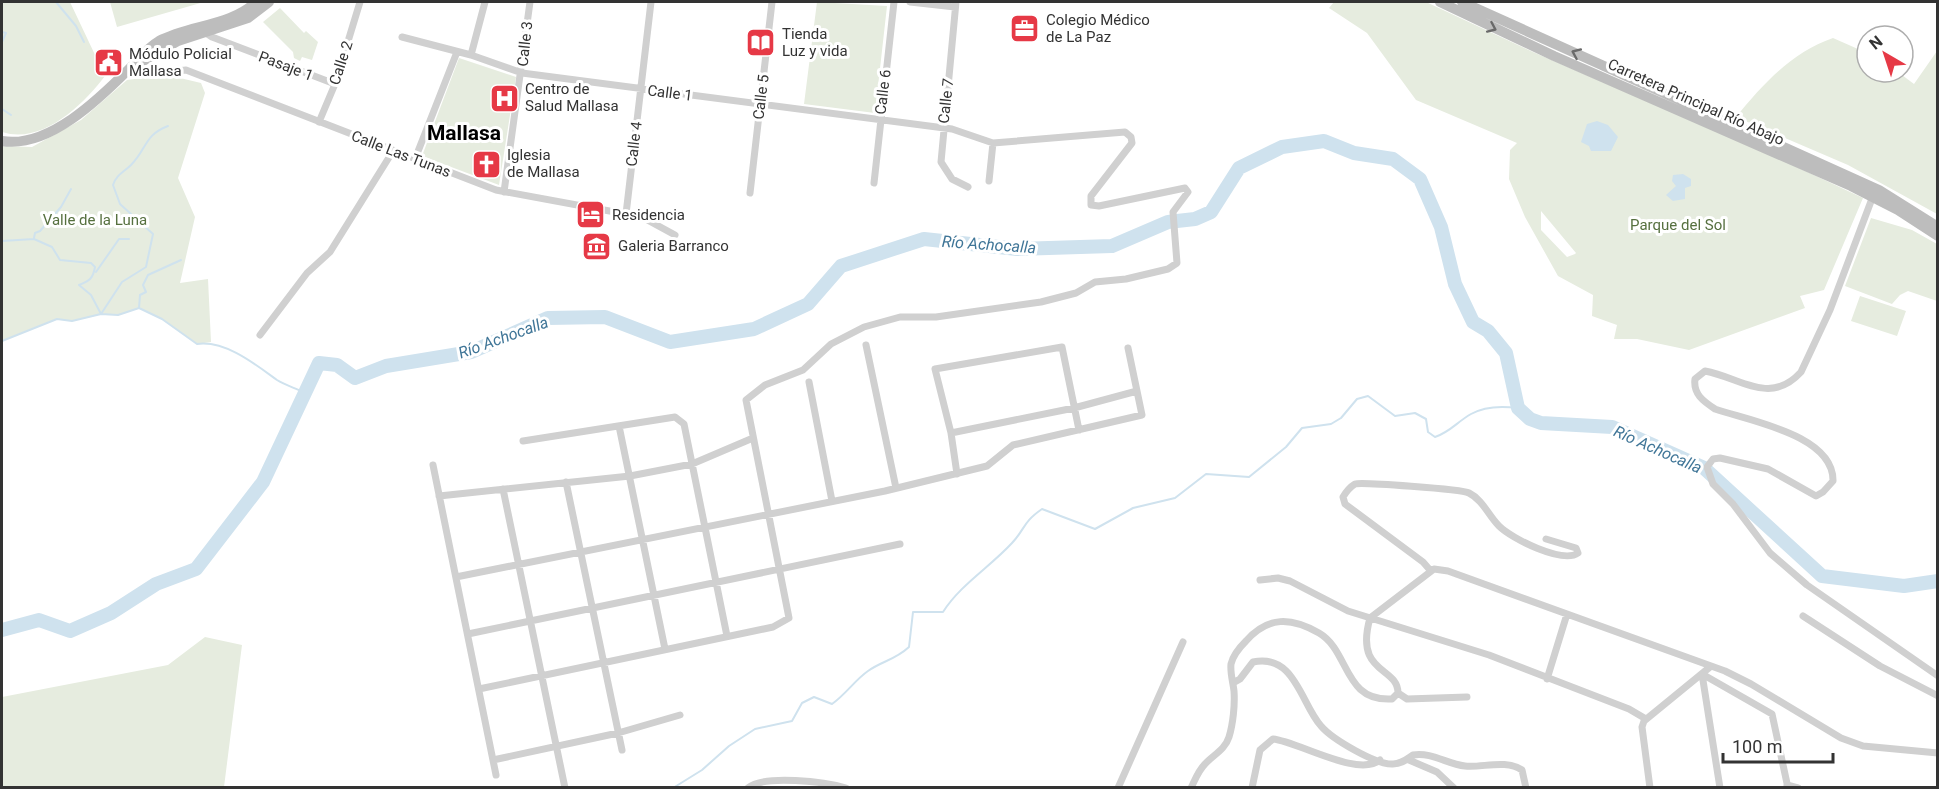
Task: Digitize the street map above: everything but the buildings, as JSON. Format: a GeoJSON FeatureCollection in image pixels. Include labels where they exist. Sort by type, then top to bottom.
{"type":"FeatureCollection","features":[{"type":"Feature","properties":{"kind":"main road"},"geometry":{"type":"LineString","coordinates":[[2,141],[28,140],[64,123],[82,112],[131,67],[164,48],[245,11],[256,2]]}},
{"type":"Feature","properties":{"kind":"main road"},"geometry":{"type":"LineString","coordinates":[[205,29],[249,18],[269,2]]}},
{"type":"Feature","properties":{"kind":"main road","name":"Carretera Principal Río Abajo"},"geometry":{"type":"LineString","coordinates":[[1440,2],[1554,56],[1876,193],[1938,236]]}},
{"type":"Feature","properties":{"kind":"main road","name":"Carretera Principal Río Abajo"},"geometry":{"type":"LineString","coordinates":[[1462,2],[1876,193],[1938,227]]}},
{"type":"Feature","properties":{"kind":"street","name":"Calle 2"},"geometry":{"type":"LineString","coordinates":[[319,122],[335,84],[360,2]]}},
{"type":"Feature","properties":{"kind":"street"},"geometry":{"type":"LineString","coordinates":[[471,56],[486,2]]}},
{"type":"Feature","properties":{"kind":"street","name":"Calle 3"},"geometry":{"type":"LineString","coordinates":[[504,192],[530,2]]}},
{"type":"Feature","properties":{"kind":"street","name":"Calle 4"},"geometry":{"type":"LineString","coordinates":[[626,214],[651,2]]}},
{"type":"Feature","properties":{"kind":"street","name":"Calle 5"},"geometry":{"type":"LineString","coordinates":[[750,193],[772,2]]}},
{"type":"Feature","properties":{"kind":"street","name":"Calle 6"},"geometry":{"type":"LineString","coordinates":[[874,183],[894,2]]}},
{"type":"Feature","properties":{"kind":"street"},"geometry":{"type":"LineString","coordinates":[[910,2],[956,4]]}},
{"type":"Feature","properties":{"kind":"street","name":"Calle 7"},"geometry":{"type":"LineString","coordinates":[[956,4],[941,162],[952,178],[968,187]]}},
{"type":"Feature","properties":{"kind":"street","name":"Pasaje 1"},"geometry":{"type":"LineString","coordinates":[[205,29],[212,37],[335,84]]}},
{"type":"Feature","properties":{"kind":"street","name":"Calle 1"},"geometry":{"type":"LineString","coordinates":[[402,38],[471,56],[522,73],[944,128],[993,143]]}},
{"type":"Feature","properties":{"kind":"street"},"geometry":{"type":"LineString","coordinates":[[415,159],[457,52]]}},
{"type":"Feature","properties":{"kind":"street","name":"Calle Las Tunas"},"geometry":{"type":"LineString","coordinates":[[131,67],[149,74],[186,70],[504,192],[642,217],[675,235]]}},
{"type":"Feature","properties":{"kind":"street"},"geometry":{"type":"LineString","coordinates":[[479,689],[773,627],[789,618],[746,400],[765,385],[803,370],[831,344],[864,327],[900,317],[936,317],[1041,302],[1076,293],[1095,282],[1126,279],[1167,269],[1177,263],[1178,252],[1173,212],[1188,194],[1187,189],[1095,207],[1090,203],[1091,196],[1130,148],[1132,139],[1125,132],[993,143],[988,181]]}},
{"type":"Feature","properties":{"kind":"street"},"geometry":{"type":"LineString","coordinates":[[260,335],[307,273],[330,252],[393,151]]}},
{"type":"Feature","properties":{"kind":"street"},"geometry":{"type":"LineString","coordinates":[[1876,193],[1830,310],[1801,372],[1795,378],[1772,390],[1705,371],[1698,375],[1694,383],[1698,395],[1715,409],[1796,436],[1813,445],[1831,465],[1833,481],[1816,496],[1768,469],[1716,458],[1707,467],[1713,484],[1733,504],[1770,553],[1808,585],[1938,676]]}},
{"type":"Feature","properties":{"kind":"street"},"geometry":{"type":"LineString","coordinates":[[866,345],[896,488]]}},
{"type":"Feature","properties":{"kind":"street"},"geometry":{"type":"LineString","coordinates":[[957,474],[951,434],[935,369],[1062,347],[1079,430]]}},
{"type":"Feature","properties":{"kind":"street"},"geometry":{"type":"LineString","coordinates":[[456,577],[957,474],[987,466],[1013,445],[1142,415],[1128,348]]}},
{"type":"Feature","properties":{"kind":"street"},"geometry":{"type":"LineString","coordinates":[[809,382],[832,501]]}},
{"type":"Feature","properties":{"kind":"street"},"geometry":{"type":"LineString","coordinates":[[951,434],[1074,408],[1137,391]]}},
{"type":"Feature","properties":{"kind":"street"},"geometry":{"type":"LineString","coordinates":[[523,441],[675,417],[684,424],[727,636]]}},
{"type":"Feature","properties":{"kind":"street"},"geometry":{"type":"LineString","coordinates":[[619,426],[665,650]]}},
{"type":"Feature","properties":{"kind":"street"},"geometry":{"type":"LineString","coordinates":[[439,496],[630,476],[692,464],[753,438]]}},
{"type":"Feature","properties":{"kind":"street"},"geometry":{"type":"LineString","coordinates":[[433,465],[496,775]]}},
{"type":"Feature","properties":{"kind":"street"},"geometry":{"type":"LineString","coordinates":[[566,482],[621,750]]}},
{"type":"Feature","properties":{"kind":"street"},"geometry":{"type":"LineString","coordinates":[[1430,570],[1423,562],[1345,504],[1343,497],[1350,488],[1366,482],[1400,487],[1457,489],[1477,498],[1499,526],[1513,537],[1559,555],[1573,556],[1578,553],[1576,548],[1546,539]]}},
{"type":"Feature","properties":{"kind":"street"},"geometry":{"type":"LineString","coordinates":[[503,489],[565,788]]}},
{"type":"Feature","properties":{"kind":"street"},"geometry":{"type":"LineString","coordinates":[[468,634],[900,544]]}},
{"type":"Feature","properties":{"kind":"street"},"geometry":{"type":"LineString","coordinates":[[1467,697],[1407,699],[1398,693],[1394,682],[1379,669],[1367,652],[1365,641],[1370,618],[1430,570],[1448,571],[1675,651],[1751,684],[1841,738],[1863,746],[1938,753]]}},
{"type":"Feature","properties":{"kind":"street"},"geometry":{"type":"LineString","coordinates":[[1260,580],[1278,578],[1290,581],[1348,611],[1488,656],[1629,709],[1646,719]]}},
{"type":"Feature","properties":{"kind":"street"},"geometry":{"type":"LineString","coordinates":[[1547,679],[1567,614]]}},
{"type":"Feature","properties":{"kind":"street"},"geometry":{"type":"LineString","coordinates":[[1803,616],[1880,666],[1938,696]]}},
{"type":"Feature","properties":{"kind":"street"},"geometry":{"type":"LineString","coordinates":[[1191,788],[1204,764],[1223,747],[1229,736],[1233,683],[1231,664],[1245,642],[1264,624],[1286,619],[1302,625],[1330,640],[1336,647],[1348,676],[1358,688],[1386,700],[1392,699],[1398,693]]}},
{"type":"Feature","properties":{"kind":"street"},"geometry":{"type":"LineString","coordinates":[[1118,788],[1183,642]]}},
{"type":"Feature","properties":{"kind":"street"},"geometry":{"type":"LineString","coordinates":[[1233,683],[1240,679],[1253,662],[1273,663],[1296,681],[1319,725],[1334,738],[1393,764],[1409,760],[1437,772],[1454,788]]}},
{"type":"Feature","properties":{"kind":"street"},"geometry":{"type":"LineString","coordinates":[[1650,788],[1642,727],[1646,719],[1710,667]]}},
{"type":"Feature","properties":{"kind":"street"},"geometry":{"type":"LineString","coordinates":[[1702,674],[1772,714],[1787,786],[1798,788]]}},
{"type":"Feature","properties":{"kind":"street"},"geometry":{"type":"LineString","coordinates":[[1702,674],[1720,788]]}},
{"type":"Feature","properties":{"kind":"street"},"geometry":{"type":"LineString","coordinates":[[493,760],[618,733],[680,715]]}},
{"type":"Feature","properties":{"kind":"street"},"geometry":{"type":"LineString","coordinates":[[1252,788],[1260,750],[1273,739],[1336,761],[1372,764],[1380,760]]}},
{"type":"Feature","properties":{"kind":"street"},"geometry":{"type":"LineString","coordinates":[[1409,760],[1413,755],[1422,754],[1463,766],[1518,768],[1525,776],[1526,788]]}},
{"type":"Feature","properties":{"kind":"street"},"geometry":{"type":"LineString","coordinates":[[748,788],[770,780],[832,784],[846,788]]}},
{"type":"Feature","properties":{"kind":"green space"},"geometry":{"type":"Polygon","coordinates":[[[2,2],[70,2],[105,76],[73,110],[46,128],[32,133],[17,135],[2,132],[2,2]]]}},
{"type":"Feature","properties":{"kind":"green space"},"geometry":{"type":"Polygon","coordinates":[[[110,2],[204,2],[117,27],[110,2]]]}},
{"type":"Feature","properties":{"kind":"green space"},"geometry":{"type":"Polygon","coordinates":[[[817,2],[887,6],[875,113],[804,104],[817,2]]]}},
{"type":"Feature","properties":{"kind":"green space","name":"Parque del Sol"},"geometry":{"type":"Polygon","coordinates":[[[1334,2],[1426,2],[1533,52],[1767,153],[1863,198],[1824,290],[1800,296],[1805,308],[1689,350],[1637,339],[1614,339],[1617,325],[1592,316],[1593,295],[1558,276],[1525,217],[1509,179],[1510,150],[1517,143],[1416,100],[1367,33],[1329,8],[1334,2]],[[1541,211],[1541,230],[1567,257],[1576,253],[1541,211]]]}},
{"type":"Feature","properties":{"kind":"green space"},"geometry":{"type":"Polygon","coordinates":[[[280,8],[304,33],[306,31],[318,42],[312,60],[302,57],[300,61],[294,58],[293,52],[263,22],[280,8]]]}},
{"type":"Feature","properties":{"kind":"green space"},"geometry":{"type":"Polygon","coordinates":[[[1833,38],[1855,48],[1855,84],[1915,84],[1937,51],[1937,214],[1848,165],[1736,117],[1779,70],[1818,44],[1833,38]]]}},
{"type":"Feature","properties":{"kind":"green space"},"geometry":{"type":"Polygon","coordinates":[[[459,58],[516,77],[499,185],[422,156],[459,58]]]}},
{"type":"Feature","properties":{"kind":"green space","name":"Valle de la Luna"},"geometry":{"type":"Polygon","coordinates":[[[180,78],[201,83],[205,93],[178,178],[195,217],[180,283],[208,279],[211,342],[197,344],[162,319],[139,308],[118,315],[101,314],[72,321],[57,319],[2,341],[2,146],[32,147],[81,120],[127,80],[180,78]]]}},
{"type":"Feature","properties":{"kind":"green space"},"geometry":{"type":"Polygon","coordinates":[[[1871,218],[1912,230],[1937,244],[1937,301],[1908,291],[1900,295],[1892,304],[1845,286],[1871,218]]]}},
{"type":"Feature","properties":{"kind":"green space"},"geometry":{"type":"Polygon","coordinates":[[[1860,296],[1906,311],[1897,336],[1851,321],[1860,296]]]}},
{"type":"Feature","properties":{"kind":"green space"},"geometry":{"type":"Polygon","coordinates":[[[205,637],[242,645],[224,787],[2,787],[2,697],[168,665],[205,637]]]}},
{"type":"Feature","properties":{"kind":"water"},"geometry":{"type":"Polygon","coordinates":[[[1597,121],[1608,125],[1618,137],[1611,151],[1591,151],[1589,146],[1581,142],[1587,124],[1597,121]]]}},
{"type":"Feature","properties":{"kind":"water"},"geometry":{"type":"Polygon","coordinates":[[[1683,174],[1691,179],[1691,186],[1685,188],[1685,199],[1673,201],[1666,195],[1676,186],[1672,181],[1673,175],[1683,174]]]}},
{"type":"Feature","properties":{"kind":"waterway"},"geometry":{"type":"LineString","coordinates":[[56,2],[76,26],[84,42]]}},
{"type":"Feature","properties":{"kind":"waterway"},"geometry":{"type":"LineString","coordinates":[[2,32],[6,33],[2,42]]}},
{"type":"Feature","properties":{"kind":"waterway"},"geometry":{"type":"LineString","coordinates":[[2,109],[11,115]]}},
{"type":"Feature","properties":{"kind":"waterway"},"geometry":{"type":"LineString","coordinates":[[101,314],[122,282],[146,267],[153,234],[120,204],[114,182],[136,159],[150,138],[168,126]]}},
{"type":"Feature","properties":{"kind":"waterway","name":"Río Achocalla"},"geometry":{"type":"LineString","coordinates":[[2,630],[39,620],[70,631],[111,613],[156,584],[196,569],[263,482],[319,363],[337,365],[355,378],[386,366],[471,352],[548,318],[605,317],[670,342],[754,329],[808,304],[841,266],[924,239],[1017,249],[1112,246],[1168,222],[1195,219],[1211,212],[1239,168],[1282,147],[1324,141],[1354,153],[1393,159],[1420,179],[1441,227],[1455,284],[1473,322],[1488,331],[1506,353],[1518,408],[1530,419],[1541,423],[1612,427],[1704,468],[1822,576],[1904,586],[1938,581]]}},
{"type":"Feature","properties":{"kind":"waterway"},"geometry":{"type":"LineString","coordinates":[[34,238],[35,233],[40,231],[61,207],[71,189]]}},
{"type":"Feature","properties":{"kind":"waterway"},"geometry":{"type":"LineString","coordinates":[[2,241],[34,239],[52,247],[60,260],[91,263],[95,267],[92,277],[79,285],[91,295],[101,314]]}},
{"type":"Feature","properties":{"kind":"waterway"},"geometry":{"type":"LineString","coordinates":[[96,272],[119,239],[129,239]]}},
{"type":"Feature","properties":{"kind":"waterway"},"geometry":{"type":"LineString","coordinates":[[139,308],[140,295],[146,292],[143,285],[148,275],[181,260]]}},
{"type":"Feature","properties":{"kind":"waterway"},"geometry":{"type":"LineString","coordinates":[[2,341],[57,319],[72,321],[101,314],[118,315],[139,308],[162,319],[197,344],[229,349],[280,382],[303,392]]}},
{"type":"Feature","properties":{"kind":"waterway"},"geometry":{"type":"LineString","coordinates":[[673,788],[702,770],[729,746],[755,729],[792,721],[802,703],[814,697],[832,704],[868,671],[904,651],[909,647],[913,612],[943,612],[958,593],[1003,552],[1027,522],[1042,509],[1095,529],[1133,508],[1175,498],[1206,474],[1249,477],[1286,447],[1302,428],[1331,424],[1341,418],[1357,399],[1368,396],[1395,416],[1415,413],[1426,419],[1428,432],[1435,437],[1476,411],[1494,407],[1518,408]]}},
{"type":"Feature","properties":{"kind":"place","name":"Colegio Médico de La Paz"},"geometry":{"type":"Point","coordinates":[1025,29]}},
{"type":"Feature","properties":{"kind":"place","name":"Tienda Luz y vida"},"geometry":{"type":"Point","coordinates":[761,43]}},
{"type":"Feature","properties":{"kind":"place","name":"Módulo Policial Mallasa"},"geometry":{"type":"Point","coordinates":[108,63]}},
{"type":"Feature","properties":{"kind":"place","name":"Centro de Salud Mallasa"},"geometry":{"type":"Point","coordinates":[504,98]}},
{"type":"Feature","properties":{"kind":"place","name":"Iglesia de Mallasa"},"geometry":{"type":"Point","coordinates":[486,164]}},
{"type":"Feature","properties":{"kind":"place","name":"Residencia"},"geometry":{"type":"Point","coordinates":[591,215]}},
{"type":"Feature","properties":{"kind":"place","name":"Galeria Barranco"},"geometry":{"type":"Point","coordinates":[597,246]}},
{"type":"Feature","properties":{"kind":"district","name":"Mallasa"},"geometry":{"type":"Point","coordinates":[464,133]}}]}
